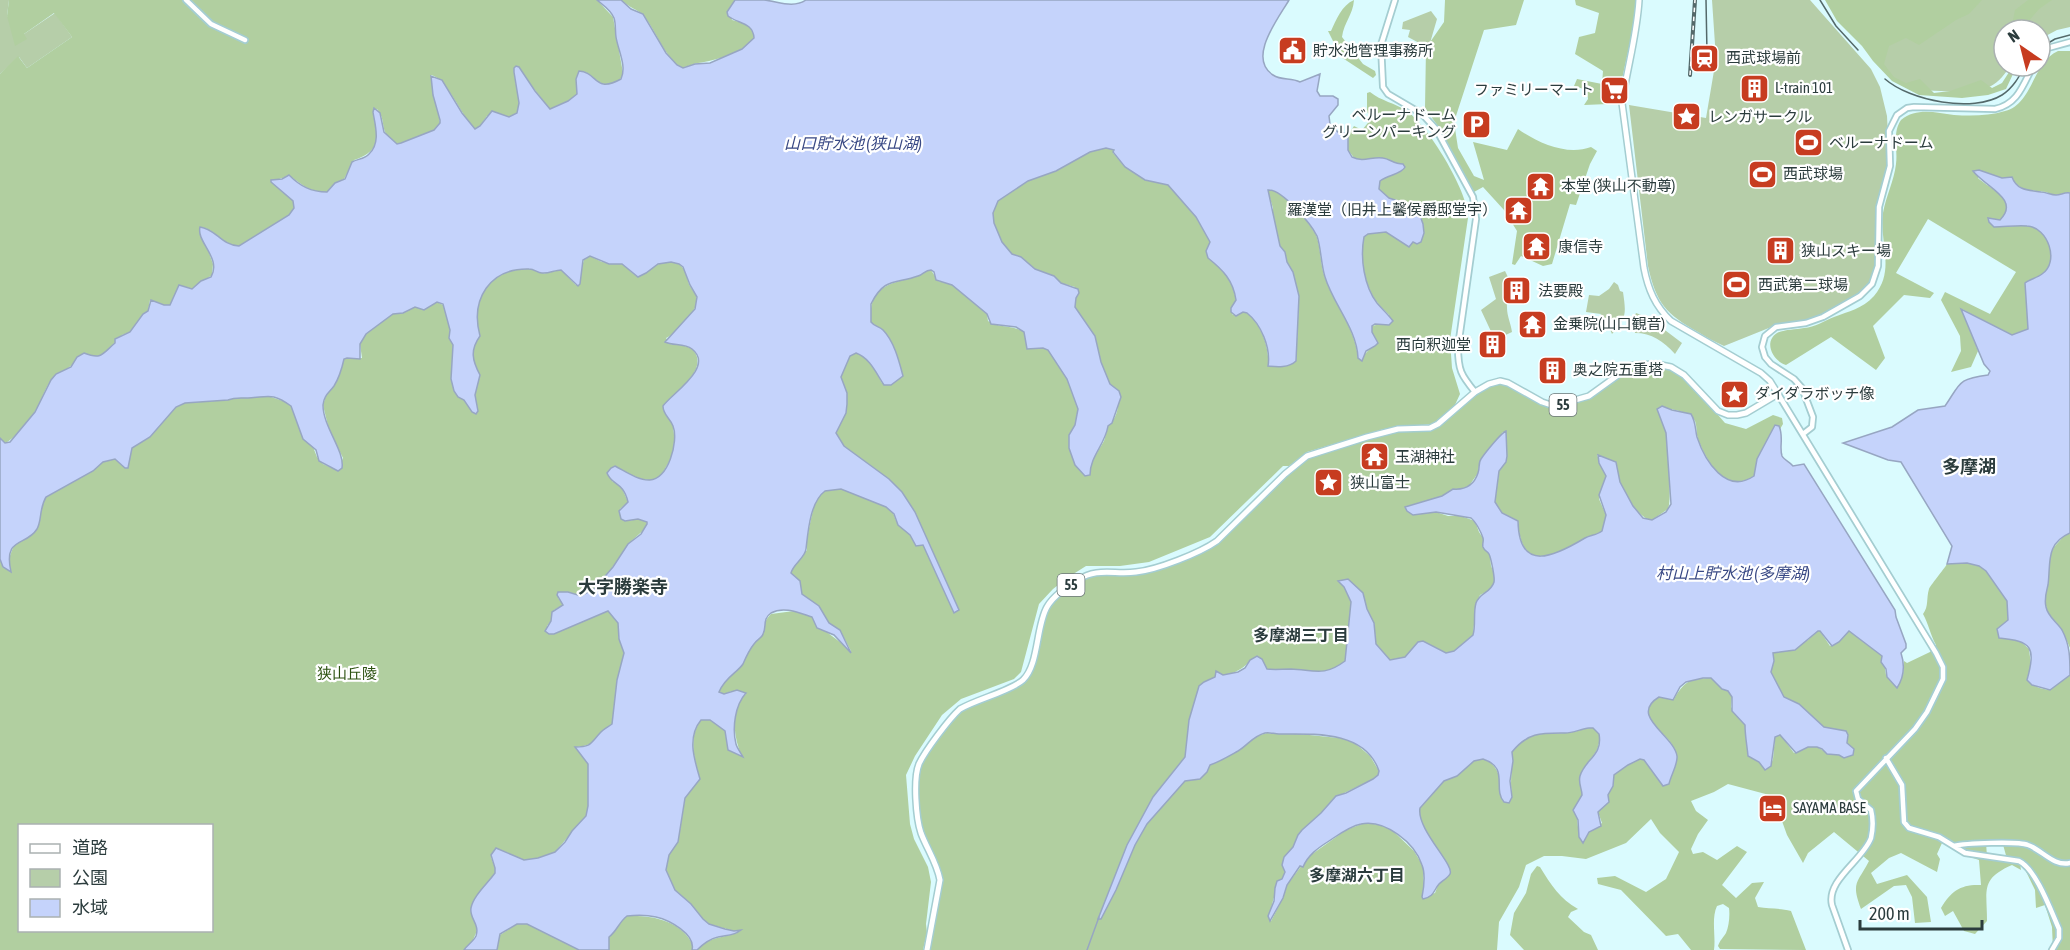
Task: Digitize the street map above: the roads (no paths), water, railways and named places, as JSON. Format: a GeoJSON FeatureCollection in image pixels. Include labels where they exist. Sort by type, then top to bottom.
{"type":"FeatureCollection","features":[{"type":"Feature","properties":{"kind":"main road"},"geometry":{"type":"LineString","coordinates":[[1639,0],[1635,39],[1625,79],[1622,103],[1647,285],[1657,306],[1671,321],[1761,373],[1778,394]]}},
{"type":"Feature","properties":{"kind":"main road","name":"55"},"geometry":{"type":"LineString","coordinates":[[927,950],[940,880],[938,868],[920,828],[916,783],[919,765],[952,716],[960,709],[1022,681],[1032,664],[1044,612],[1053,599],[1079,579],[1090,573],[1140,572],[1208,547],[1307,456],[1398,429],[1430,428],[1438,424],[1475,392],[1500,381],[1548,405],[1563,405],[1589,396],[1632,365],[1656,364],[1684,375],[1718,411],[1728,415],[1741,415],[1778,394]]}},
{"type":"Feature","properties":{"kind":"street"},"geometry":{"type":"LineString","coordinates":[[186,0],[211,24],[245,40]]}},
{"type":"Feature","properties":{"kind":"street"},"geometry":{"type":"LineString","coordinates":[[1395,0],[1382,41],[1383,87],[1388,94],[1418,111],[1432,123],[1474,202],[1476,219],[1458,347],[1462,377],[1475,392]]}},
{"type":"Feature","properties":{"kind":"street"},"geometry":{"type":"LineString","coordinates":[[2052,47],[2070,42]]}},
{"type":"Feature","properties":{"kind":"street"},"geometry":{"type":"LineString","coordinates":[[1803,434],[1812,427],[1814,422],[1806,397],[1797,382],[1767,360],[1763,350],[1763,341],[1776,327],[1806,323],[1823,317],[1860,296],[1874,281],[1878,266],[1878,214],[1890,166],[1889,134],[1894,119],[1900,112],[1914,106],[1995,108],[2004,106],[2018,96],[2027,78]]}},
{"type":"Feature","properties":{"kind":"street"},"geometry":{"type":"LineString","coordinates":[[1778,394],[1943,667],[1942,682],[1927,712],[1915,729],[1856,791],[1858,799],[1871,810],[1872,832],[1870,839],[1831,894],[1832,905],[1848,950]]}},
{"type":"Feature","properties":{"kind":"street"},"geometry":{"type":"LineString","coordinates":[[1886,758],[1902,785],[1905,825],[1912,830],[1939,837],[1968,854],[2019,861],[2026,865],[2059,929],[2059,938],[2052,950]]}},
{"type":"Feature","properties":{"kind":"street"},"geometry":{"type":"LineString","coordinates":[[1954,846],[1973,842],[2024,843],[2058,863],[2070,863]]}},
{"type":"Feature","properties":{"kind":"water","name":"山口貯水池 (狭山湖)"},"geometry":{"type":"Polygon","coordinates":[[[597,0],[621,0],[631,9],[643,14],[666,53],[683,68],[710,63],[742,49],[754,38],[748,26],[728,16],[727,12],[735,0],[764,0],[796,4],[806,0],[1289,0],[1267,38],[1263,59],[1266,68],[1276,77],[1300,82],[1320,74],[1317,91],[1320,96],[1333,96],[1338,99],[1338,105],[1329,116],[1330,124],[1338,132],[1348,135],[1348,150],[1352,157],[1383,158],[1403,164],[1405,167],[1380,181],[1379,189],[1389,198],[1417,207],[1424,233],[1421,242],[1417,244],[1413,242],[1409,247],[1386,232],[1368,234],[1364,237],[1363,263],[1366,280],[1377,303],[1393,321],[1389,325],[1375,324],[1372,326],[1372,332],[1378,343],[1366,351],[1362,361],[1358,358],[1354,337],[1325,277],[1317,236],[1303,216],[1288,201],[1274,191],[1268,190],[1280,246],[1293,272],[1299,296],[1296,361],[1279,367],[1268,366],[1266,344],[1257,323],[1247,313],[1243,312],[1236,316],[1231,312],[1236,300],[1230,281],[1223,271],[1208,258],[1206,251],[1210,242],[1196,217],[1168,185],[1145,180],[1125,167],[1113,152],[1114,150],[1106,148],[1090,152],[1056,171],[1028,181],[998,201],[993,213],[994,223],[1002,242],[1012,254],[1021,257],[1035,269],[1054,276],[1061,283],[1078,289],[1075,307],[1095,336],[1101,362],[1110,384],[1119,391],[1121,397],[1112,423],[1108,426],[1092,462],[1090,475],[1085,476],[1075,465],[1069,448],[1069,435],[1075,425],[1078,409],[1067,379],[1048,350],[1027,349],[1024,332],[1016,327],[991,324],[987,314],[952,285],[936,280],[931,270],[886,285],[871,304],[871,322],[883,330],[890,340],[903,376],[891,385],[884,385],[865,358],[856,353],[850,356],[841,377],[847,393],[846,413],[836,433],[844,446],[889,479],[902,492],[915,512],[959,610],[954,613],[923,545],[916,546],[910,535],[898,525],[894,514],[886,507],[841,489],[825,491],[813,510],[805,552],[791,573],[800,581],[802,594],[819,606],[829,623],[840,630],[851,653],[834,635],[817,628],[812,617],[786,610],[768,615],[762,635],[743,664],[724,683],[719,692],[724,694],[737,690],[746,693],[739,704],[735,724],[736,744],[743,757],[728,750],[725,731],[710,720],[701,720],[693,741],[700,779],[685,798],[678,842],[669,855],[666,870],[675,890],[709,924],[734,931],[741,930],[712,939],[697,950],[692,950],[692,944],[686,933],[668,921],[656,917],[627,916],[609,937],[609,950],[579,950],[527,924],[517,924],[500,934],[497,950],[464,950],[476,936],[477,928],[471,912],[472,903],[495,873],[491,855],[496,848],[524,860],[555,852],[586,816],[588,764],[575,747],[590,744],[612,724],[617,680],[624,653],[619,639],[618,623],[608,611],[554,634],[545,631],[551,621],[552,612],[563,605],[557,595],[558,592],[581,596],[594,589],[613,567],[628,544],[641,534],[647,524],[638,519],[625,521],[621,519],[619,511],[628,502],[626,495],[607,473],[615,466],[640,479],[656,479],[667,467],[670,459],[674,433],[663,406],[689,380],[698,364],[698,356],[692,349],[665,342],[695,309],[697,297],[683,267],[671,262],[658,264],[638,277],[622,264],[609,264],[590,256],[583,260],[578,286],[561,270],[544,273],[531,269],[515,270],[494,280],[486,288],[478,310],[480,336],[473,355],[480,375],[475,395],[478,411],[476,414],[454,391],[451,379],[453,345],[449,338],[450,330],[443,304],[437,302],[424,310],[415,307],[403,313],[393,314],[366,334],[360,344],[360,359],[344,359],[334,386],[324,399],[326,422],[342,461],[342,468],[338,471],[319,461],[316,450],[303,439],[291,406],[279,399],[270,396],[235,398],[185,403],[176,407],[150,437],[132,448],[128,468],[115,459],[103,462],[93,471],[46,497],[37,529],[13,547],[10,553],[11,572],[3,567],[0,559],[0,438],[5,443],[10,442],[35,412],[56,374],[71,367],[77,357],[84,353],[98,356],[104,353],[115,343],[115,339],[130,332],[143,314],[148,311],[151,300],[170,305],[179,285],[192,289],[201,281],[211,277],[214,270],[213,263],[200,233],[200,227],[206,228],[228,243],[239,246],[289,215],[294,208],[293,201],[271,180],[282,179],[289,175],[306,188],[327,192],[335,183],[345,179],[352,162],[367,156],[373,150],[376,139],[374,108],[380,113],[384,132],[397,144],[434,130],[440,123],[431,76],[442,80],[462,113],[475,129],[492,111],[509,117],[517,113],[519,103],[514,72],[516,66],[550,109],[577,94],[576,79],[579,71],[606,84],[621,79],[623,63],[614,18],[609,10],[597,0]]]}},
{"type":"Feature","properties":{"kind":"water"},"geometry":{"type":"Polygon","coordinates":[[[1979,170],[2002,178],[2012,177],[2017,185],[2028,190],[2054,195],[2070,193],[2070,533],[2062,537],[2053,548],[2045,601],[2049,614],[2062,630],[2067,641],[2070,675],[2050,690],[2032,685],[2027,680],[2031,660],[2029,648],[2019,641],[1999,638],[1997,629],[2008,620],[2007,601],[1986,571],[1979,566],[1967,563],[1947,564],[1952,546],[1901,462],[1888,460],[1843,443],[1892,427],[1918,410],[1945,406],[1961,383],[1970,378],[1988,375],[1990,371],[1984,364],[1961,309],[2012,335],[2028,329],[2025,283],[2047,269],[2051,254],[2049,246],[2041,232],[2034,228],[2027,226],[1994,227],[1989,222],[1988,218],[2000,220],[2005,213],[2006,206],[2004,199],[1973,171],[1979,170]]]}},
{"type":"Feature","properties":{"kind":"water","name":"村山上貯水池 (多摩湖)"},"geometry":{"type":"Polygon","coordinates":[[[1662,406],[1691,414],[1705,456],[1718,473],[1734,481],[1744,481],[1754,476],[1757,459],[1775,425],[1779,426],[1782,456],[1793,466],[1804,464],[1895,610],[1906,644],[1906,648],[1901,653],[1903,671],[1897,688],[1887,677],[1886,669],[1881,662],[1882,656],[1849,631],[1832,646],[1818,631],[1795,650],[1773,653],[1774,661],[1771,672],[1784,697],[1799,704],[1824,727],[1846,731],[1847,743],[1854,749],[1853,755],[1844,758],[1827,754],[1817,747],[1808,747],[1796,753],[1780,735],[1775,737],[1771,766],[1765,770],[1759,762],[1748,756],[1745,725],[1732,711],[1732,697],[1728,691],[1722,689],[1711,678],[1686,682],[1680,687],[1673,700],[1659,697],[1651,704],[1648,711],[1655,726],[1669,741],[1677,756],[1669,784],[1663,786],[1644,760],[1640,759],[1628,765],[1614,775],[1613,786],[1608,795],[1609,802],[1598,812],[1601,826],[1589,832],[1583,843],[1579,837],[1578,820],[1573,810],[1582,795],[1579,781],[1582,770],[1596,752],[1600,741],[1599,734],[1593,728],[1589,728],[1568,733],[1536,735],[1518,745],[1512,752],[1510,781],[1512,797],[1509,803],[1504,802],[1501,797],[1496,768],[1483,759],[1474,761],[1457,776],[1444,781],[1420,808],[1424,826],[1450,869],[1450,874],[1430,896],[1423,899],[1422,897],[1423,869],[1418,857],[1406,841],[1380,825],[1361,824],[1344,831],[1321,846],[1303,867],[1300,866],[1287,885],[1283,898],[1270,921],[1268,916],[1274,901],[1277,881],[1282,879],[1285,872],[1282,865],[1284,857],[1293,847],[1298,835],[1336,796],[1373,779],[1379,771],[1372,758],[1350,741],[1322,735],[1265,733],[1254,738],[1238,751],[1210,765],[1200,779],[1185,781],[1147,824],[1135,845],[1116,890],[1101,919],[1098,919],[1127,845],[1153,797],[1185,757],[1189,720],[1199,686],[1215,677],[1216,671],[1223,675],[1238,672],[1257,656],[1262,659],[1267,669],[1325,671],[1345,661],[1351,602],[1344,587],[1338,581],[1348,579],[1363,593],[1374,623],[1376,644],[1390,660],[1405,657],[1418,642],[1423,641],[1446,653],[1454,651],[1473,635],[1476,603],[1493,586],[1490,556],[1484,550],[1480,530],[1471,518],[1436,512],[1413,515],[1405,507],[1442,496],[1453,489],[1468,486],[1474,481],[1479,471],[1481,459],[1506,431],[1507,456],[1506,462],[1499,471],[1495,502],[1502,513],[1518,521],[1520,538],[1525,549],[1532,554],[1551,555],[1602,531],[1606,515],[1599,495],[1606,476],[1599,463],[1598,455],[1616,462],[1620,482],[1633,506],[1643,518],[1652,520],[1666,512],[1671,504],[1666,433],[1657,409],[1662,406]]]}},
{"type":"Feature","properties":{"kind":"waterway"},"geometry":{"type":"LineString","coordinates":[[1087,950],[1099,917]]}},
{"type":"Feature","properties":{"kind":"tram line"},"geometry":{"type":"LineString","coordinates":[[1706,0],[1707,53]]}},
{"type":"Feature","properties":{"kind":"tram line"},"geometry":{"type":"LineString","coordinates":[[1820,0],[1836,26],[1858,50]]}},
{"type":"Feature","properties":{"kind":"tram line"},"geometry":{"type":"LineString","coordinates":[[2052,41],[2070,35]]}},
{"type":"Feature","properties":{"kind":"tram line"},"geometry":{"type":"LineString","coordinates":[[1885,79],[1910,93],[1959,104],[1990,100],[2002,95],[2018,78]]}},
{"type":"Feature","properties":{"kind":"railway"},"geometry":{"type":"LineString","coordinates":[[1690,75],[1695,0]]}},
{"type":"Feature","properties":{"kind":"place","name":"貯水池管理事務所"},"geometry":{"type":"Point","coordinates":[1292,51]}},
{"type":"Feature","properties":{"kind":"place","name":"西武球場前"},"geometry":{"type":"Point","coordinates":[1705,58]}},
{"type":"Feature","properties":{"kind":"place","name":"L-train 101"},"geometry":{"type":"Point","coordinates":[1754,88]}},
{"type":"Feature","properties":{"kind":"place","name":"ファミリーマート"},"geometry":{"type":"Point","coordinates":[1615,90]}},
{"type":"Feature","properties":{"kind":"place","name":"レンガサークル"},"geometry":{"type":"Point","coordinates":[1687,117]}},
{"type":"Feature","properties":{"kind":"place","name":"ベルーナドーム グリーンパーキング"},"geometry":{"type":"Point","coordinates":[1477,124]}},
{"type":"Feature","properties":{"kind":"place","name":"ベルーナドーム"},"geometry":{"type":"Point","coordinates":[1808,143]}},
{"type":"Feature","properties":{"kind":"place","name":"西武球場"},"geometry":{"type":"Point","coordinates":[1762,174]}},
{"type":"Feature","properties":{"kind":"place","name":"本堂 (狭山不動尊)"},"geometry":{"type":"Point","coordinates":[1540,186]}},
{"type":"Feature","properties":{"kind":"place","name":"羅漢堂（旧井上馨侯爵邸堂宇）"},"geometry":{"type":"Point","coordinates":[1518,210]}},
{"type":"Feature","properties":{"kind":"place","name":"康信寺"},"geometry":{"type":"Point","coordinates":[1537,247]}},
{"type":"Feature","properties":{"kind":"place","name":"狭山スキー場"},"geometry":{"type":"Point","coordinates":[1780,251]}},
{"type":"Feature","properties":{"kind":"place","name":"西武第二球場"},"geometry":{"type":"Point","coordinates":[1737,285]}},
{"type":"Feature","properties":{"kind":"place","name":"法要殿"},"geometry":{"type":"Point","coordinates":[1517,291]}},
{"type":"Feature","properties":{"kind":"place","name":"金乗院(山口観音)"},"geometry":{"type":"Point","coordinates":[1532,324]}},
{"type":"Feature","properties":{"kind":"place","name":"西向釈迦堂"},"geometry":{"type":"Point","coordinates":[1492,345]}},
{"type":"Feature","properties":{"kind":"place","name":"奥之院五重塔"},"geometry":{"type":"Point","coordinates":[1552,370]}},
{"type":"Feature","properties":{"kind":"place","name":"ダイダラボッチ像"},"geometry":{"type":"Point","coordinates":[1734,394]}},
{"type":"Feature","properties":{"kind":"place","name":"玉湖神社"},"geometry":{"type":"Point","coordinates":[1374,457]}},
{"type":"Feature","properties":{"kind":"place","name":"狭山富士"},"geometry":{"type":"Point","coordinates":[1329,483]}},
{"type":"Feature","properties":{"kind":"place","name":"SAYAMA BASE"},"geometry":{"type":"Point","coordinates":[1772,808]}},
{"type":"Feature","properties":{"kind":"district","name":"多摩湖"},"geometry":{"type":"Point","coordinates":[1969,467]}},
{"type":"Feature","properties":{"kind":"district","name":"大字勝楽寺"},"geometry":{"type":"Point","coordinates":[623,587]}},
{"type":"Feature","properties":{"kind":"district","name":"多摩湖三丁目"},"geometry":{"type":"Point","coordinates":[1301,635]}},
{"type":"Feature","properties":{"kind":"district","name":"多摩湖六丁目"},"geometry":{"type":"Point","coordinates":[1357,875]}},
{"type":"Feature","properties":{"kind":"park label","name":"狭山丘陵"},"geometry":{"type":"Point","coordinates":[347,674]}}]}
